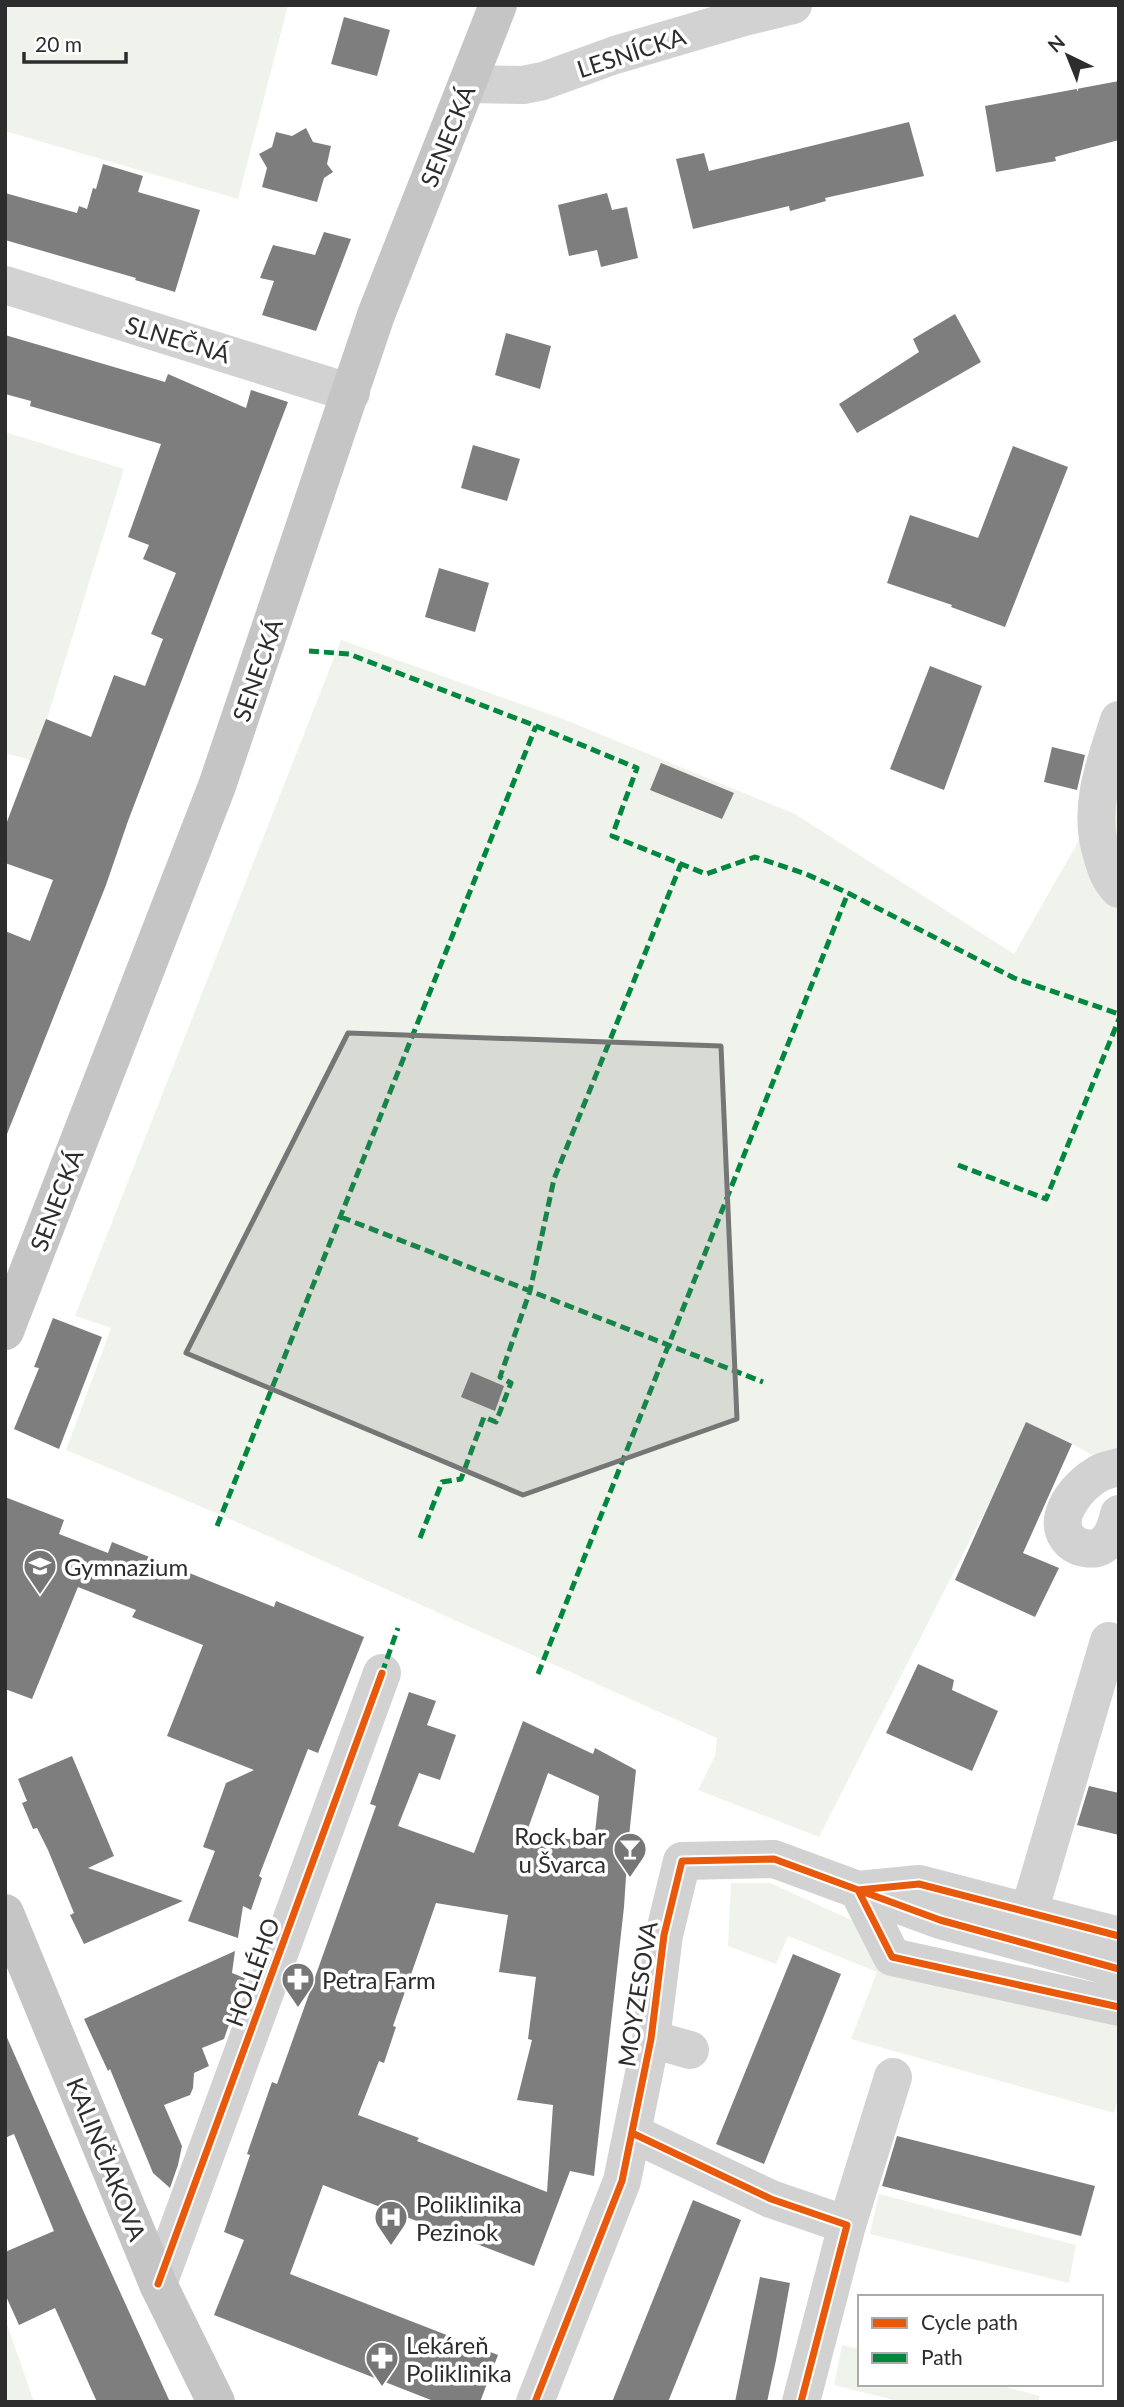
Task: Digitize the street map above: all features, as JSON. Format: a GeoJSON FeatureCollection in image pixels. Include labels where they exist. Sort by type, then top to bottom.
{"type":"FeatureCollection","features":[{"type":"Feature","properties":{"kind":"main road","name":"SENECKÁ"},"geometry":{"type":"LineString","coordinates":[[5,1331],[217,786],[376,315],[498,5]]}},
{"type":"Feature","properties":{"kind":"main road"},"geometry":{"type":"LineString","coordinates":[[484,41],[521,5]]}},
{"type":"Feature","properties":{"kind":"main road","name":"KALINČIAKOVA"},"geometry":{"type":"LineString","coordinates":[[5,1913],[158,2284],[216,2402]]}},
{"type":"Feature","properties":{"kind":"street","name":"LESNÍCKA"},"geometry":{"type":"LineString","coordinates":[[467,84],[523,85],[543,81],[615,55],[793,5]]}},
{"type":"Feature","properties":{"kind":"street","name":"SLNEČNÁ"},"geometry":{"type":"LineString","coordinates":[[5,285],[351,393]]}},
{"type":"Feature","properties":{"kind":"street"},"geometry":{"type":"LineString","coordinates":[[1119,720],[1103,769],[1096,804],[1098,842],[1109,879],[1119,889]]}},
{"type":"Feature","properties":{"kind":"street"},"geometry":{"type":"LineString","coordinates":[[1119,1467],[1101,1472],[1081,1485],[1067,1508],[1063,1522],[1066,1536],[1078,1547],[1093,1550],[1105,1545],[1115,1529],[1119,1514]]}},
{"type":"Feature","properties":{"kind":"street"},"geometry":{"type":"LineString","coordinates":[[1029,1912],[1109,1641]]}},
{"type":"Feature","properties":{"kind":"street","name":"HOLLÉHO"},"geometry":{"type":"LineString","coordinates":[[158,2284],[382,1673]]}},
{"type":"Feature","properties":{"kind":"street","name":"MOYZESOVA"},"geometry":{"type":"LineString","coordinates":[[535,2402],[622,2181],[651,2039],[664,1935],[682,1861],[774,1859],[940,1920],[1119,1969]]}},
{"type":"Feature","properties":{"kind":"street"},"geometry":{"type":"LineString","coordinates":[[1119,1936],[919,1884],[858,1890],[892,1957],[1119,2007]]}},
{"type":"Feature","properties":{"kind":"street"},"geometry":{"type":"LineString","coordinates":[[651,2039],[690,2050]]}},
{"type":"Feature","properties":{"kind":"street"},"geometry":{"type":"LineString","coordinates":[[801,2402],[847,2225],[894,2077]]}},
{"type":"Feature","properties":{"kind":"street"},"geometry":{"type":"LineString","coordinates":[[632,2133],[771,2199],[847,2225]]}},
{"type":"Feature","properties":{"kind":"highlighted area"},"geometry":{"type":"Polygon","coordinates":[[[348,1033],[721,1046],[737,1419],[523,1495],[186,1353],[348,1033]]]}},
{"type":"Feature","properties":{"kind":"shaded area"},"geometry":{"type":"Polygon","coordinates":[[[5,5],[288,5],[238,199],[5,131],[5,5]]]}},
{"type":"Feature","properties":{"kind":"shaded area"},"geometry":{"type":"Polygon","coordinates":[[[5,432],[124,469],[34,761],[5,753],[5,432]]]}},
{"type":"Feature","properties":{"kind":"shaded area"},"geometry":{"type":"Polygon","coordinates":[[[341,640],[568,721],[795,814],[1014,954],[1119,770],[1119,1447],[1099,1459],[1026,1423],[987,1507],[819,1837],[698,1790],[715,1756],[717,1738],[221,1515],[66,1450],[111,1328],[75,1316],[341,640]]]}},
{"type":"Feature","properties":{"kind":"shaded area"},"geometry":{"type":"Polygon","coordinates":[[[731,1883],[770,1883],[891,1938],[1119,2008],[1119,2096],[1114,2113],[851,2039],[877,1972],[788,1936],[776,1964],[728,1946],[731,1883]]]}},
{"type":"Feature","properties":{"kind":"shaded area"},"geometry":{"type":"Polygon","coordinates":[[[879,2194],[1076,2245],[1069,2283],[870,2234],[879,2194]]]}},
{"type":"Feature","properties":{"kind":"shaded area"},"geometry":{"type":"Polygon","coordinates":[[[5,2318],[34,2402],[5,2402],[5,2318]]]}},
{"type":"Feature","properties":{"kind":"shaded area"},"geometry":{"type":"Polygon","coordinates":[[[842,2345],[858,2349],[858,2386],[1002,2386],[1040,2396],[1038,2402],[901,2402],[834,2385],[842,2345]]]}},
{"type":"Feature","properties":{"kind":"building"},"geometry":{"type":"Polygon","coordinates":[[[344,17],[390,30],[377,76],[331,64],[344,17]]]}},
{"type":"Feature","properties":{"kind":"building"},"geometry":{"type":"Polygon","coordinates":[[[1119,81],[1119,140],[1055,157],[1056,161],[996,172],[985,106],[1119,81]]]}},
{"type":"Feature","properties":{"kind":"building"},"geometry":{"type":"Polygon","coordinates":[[[909,122],[924,176],[825,198],[826,201],[790,211],[789,206],[693,229],[676,159],[704,153],[709,171],[909,122]]]}},
{"type":"Feature","properties":{"kind":"building"},"geometry":{"type":"Polygon","coordinates":[[[306,128],[313,142],[331,146],[327,164],[333,172],[324,178],[317,202],[262,187],[267,168],[259,154],[272,147],[276,132],[292,136],[306,128]]]}},
{"type":"Feature","properties":{"kind":"building"},"geometry":{"type":"Polygon","coordinates":[[[103,164],[143,176],[138,192],[200,210],[175,292],[5,240],[5,193],[77,213],[79,206],[87,209],[103,164]]]}},
{"type":"Feature","properties":{"kind":"building"},"geometry":{"type":"Polygon","coordinates":[[[607,193],[612,210],[627,207],[638,258],[601,267],[597,250],[569,256],[558,205],[607,193]]]}},
{"type":"Feature","properties":{"kind":"building"},"geometry":{"type":"Polygon","coordinates":[[[324,232],[351,239],[316,331],[262,315],[274,281],[260,278],[273,245],[315,255],[324,232]]]}},
{"type":"Feature","properties":{"kind":"building"},"geometry":{"type":"Polygon","coordinates":[[[955,314],[981,362],[857,433],[839,404],[919,352],[913,339],[955,314]]]}},
{"type":"Feature","properties":{"kind":"building"},"geometry":{"type":"Polygon","coordinates":[[[506,333],[551,346],[540,389],[495,375],[506,333]]]}},
{"type":"Feature","properties":{"kind":"building"},"geometry":{"type":"Polygon","coordinates":[[[5,335],[165,382],[168,374],[246,408],[251,390],[288,402],[106,885],[7,1134],[5,931],[30,941],[53,880],[5,863],[5,827],[46,719],[91,737],[114,675],[145,686],[163,639],[151,634],[176,573],[143,559],[149,545],[128,537],[161,444],[30,406],[31,401],[5,394],[5,335]]]}},
{"type":"Feature","properties":{"kind":"building"},"geometry":{"type":"Polygon","coordinates":[[[473,445],[520,459],[507,501],[461,488],[473,445]]]}},
{"type":"Feature","properties":{"kind":"building"},"geometry":{"type":"Polygon","coordinates":[[[1013,446],[1068,467],[1005,627],[887,583],[910,515],[978,538],[1013,446]]]}},
{"type":"Feature","properties":{"kind":"building"},"geometry":{"type":"Polygon","coordinates":[[[439,568],[489,583],[475,632],[425,617],[439,568]]]}},
{"type":"Feature","properties":{"kind":"building"},"geometry":{"type":"Polygon","coordinates":[[[930,666],[982,686],[944,790],[890,769],[930,666]]]}},
{"type":"Feature","properties":{"kind":"building"},"geometry":{"type":"Polygon","coordinates":[[[1052,747],[1085,755],[1077,790],[1044,782],[1052,747]]]}},
{"type":"Feature","properties":{"kind":"building"},"geometry":{"type":"Polygon","coordinates":[[[661,763],[734,793],[722,819],[650,790],[661,763]]]}},
{"type":"Feature","properties":{"kind":"building"},"geometry":{"type":"Polygon","coordinates":[[[53,1318],[102,1337],[59,1449],[14,1429],[39,1368],[34,1367],[53,1318]]]}},
{"type":"Feature","properties":{"kind":"building"},"geometry":{"type":"Polygon","coordinates":[[[471,1372],[504,1386],[495,1411],[461,1397],[471,1372]]]}},
{"type":"Feature","properties":{"kind":"building"},"geometry":{"type":"Polygon","coordinates":[[[1026,1422],[1072,1444],[1023,1553],[1059,1568],[1035,1617],[955,1580],[1026,1422]]]}},
{"type":"Feature","properties":{"kind":"building"},"geometry":{"type":"Polygon","coordinates":[[[5,1497],[64,1520],[59,1534],[108,1553],[112,1542],[274,1607],[276,1601],[364,1637],[318,1753],[308,1749],[259,1876],[262,1878],[251,1910],[243,1906],[238,1938],[188,1921],[215,1851],[203,1847],[226,1783],[254,1770],[167,1736],[203,1645],[132,1617],[136,1610],[78,1587],[32,1699],[5,1689],[5,1497]]]}},
{"type":"Feature","properties":{"kind":"building"},"geometry":{"type":"Polygon","coordinates":[[[918,1664],[954,1680],[952,1690],[998,1711],[972,1771],[886,1733],[918,1664]]]}},
{"type":"Feature","properties":{"kind":"building"},"geometry":{"type":"Polygon","coordinates":[[[409,1692],[436,1701],[427,1725],[456,1735],[440,1780],[419,1773],[398,1826],[474,1853],[523,1721],[593,1754],[595,1748],[636,1770],[624,1907],[594,2176],[570,2171],[534,2266],[323,2185],[290,2274],[498,2355],[480,2402],[436,2402],[214,2315],[244,2240],[224,2232],[250,2155],[247,2154],[272,2082],[277,2084],[376,1806],[370,1804],[409,1692]],[[548,1773],[526,1834],[594,1842],[599,1796],[548,1773]],[[436,1903],[393,2026],[396,2027],[384,2063],[379,2061],[358,2115],[547,2192],[553,2105],[517,2100],[532,2040],[528,2039],[536,1977],[499,1972],[508,1915],[436,1903]]]}},
{"type":"Feature","properties":{"kind":"building"},"geometry":{"type":"Polygon","coordinates":[[[72,1756],[114,1856],[88,1868],[183,1901],[84,1944],[70,1915],[74,1913],[48,1850],[37,1828],[33,1829],[22,1803],[27,1801],[18,1779],[72,1756]]]}},
{"type":"Feature","properties":{"kind":"building"},"geometry":{"type":"Polygon","coordinates":[[[1089,1786],[1119,1793],[1119,1835],[1077,1825],[1089,1786]]]}},
{"type":"Feature","properties":{"kind":"building"},"geometry":{"type":"Polygon","coordinates":[[[235,1951],[232,1973],[245,1978],[224,2039],[202,2048],[209,2066],[194,2073],[190,2095],[164,2105],[182,2146],[170,2188],[153,2173],[110,2069],[108,2071],[84,2019],[235,1951]]]}},
{"type":"Feature","properties":{"kind":"building"},"geometry":{"type":"Polygon","coordinates":[[[793,1954],[841,1974],[764,2164],[716,2144],[793,1954]]]}},
{"type":"Feature","properties":{"kind":"building"},"geometry":{"type":"Polygon","coordinates":[[[5,2033],[170,2402],[97,2402],[55,2308],[19,2325],[5,2294],[5,2252],[54,2231],[14,2134],[5,2138],[5,2033]]]}},
{"type":"Feature","properties":{"kind":"building"},"geometry":{"type":"Polygon","coordinates":[[[897,2136],[1095,2186],[1081,2236],[882,2186],[897,2136]]]}},
{"type":"Feature","properties":{"kind":"building"},"geometry":{"type":"Polygon","coordinates":[[[693,2200],[741,2220],[716,2283],[668,2402],[612,2402],[693,2200]]]}},
{"type":"Feature","properties":{"kind":"building"},"geometry":{"type":"Polygon","coordinates":[[[760,2277],[790,2283],[776,2360],[767,2402],[735,2402],[760,2277]]]}},
{"type":"Feature","properties":{"kind":"marked path"},"geometry":{"type":"LineString","coordinates":[[309,651],[349,654],[637,768],[612,836],[706,874],[755,857],[806,874],[1014,978],[1119,1014]]}},
{"type":"Feature","properties":{"kind":"marked path"},"geometry":{"type":"LineString","coordinates":[[217,1526],[536,726]]}},
{"type":"Feature","properties":{"kind":"marked path"},"geometry":{"type":"LineString","coordinates":[[420,1538],[442,1482],[461,1479],[484,1417],[496,1422],[511,1383],[500,1377],[530,1291],[554,1179],[681,864]]}},
{"type":"Feature","properties":{"kind":"marked path"},"geometry":{"type":"LineString","coordinates":[[538,1674],[848,893]]}},
{"type":"Feature","properties":{"kind":"marked path"},"geometry":{"type":"LineString","coordinates":[[958,1165],[1046,1199],[1119,1019]]}},
{"type":"Feature","properties":{"kind":"marked path"},"geometry":{"type":"LineString","coordinates":[[341,1217],[763,1382]]}},
{"type":"Feature","properties":{"kind":"marked path"},"geometry":{"type":"LineString","coordinates":[[382,1673],[398,1628]]}},
{"type":"Feature","properties":{"kind":"cycle path"},"geometry":{"type":"LineString","coordinates":[[158,2284],[382,1673]]}},
{"type":"Feature","properties":{"kind":"cycle path"},"geometry":{"type":"LineString","coordinates":[[535,2402],[622,2181],[651,2039],[664,1935],[682,1861],[774,1859],[940,1920],[1119,1969]]}},
{"type":"Feature","properties":{"kind":"cycle path"},"geometry":{"type":"LineString","coordinates":[[1119,1936],[919,1884],[858,1890],[892,1957],[1119,2007]]}},
{"type":"Feature","properties":{"kind":"cycle path"},"geometry":{"type":"LineString","coordinates":[[632,2133],[771,2199],[847,2225],[801,2402]]}},
{"type":"Feature","properties":{"kind":"place","name":"Gymnazium"},"geometry":{"type":"Point","coordinates":[40,1596]}},
{"type":"Feature","properties":{"kind":"place","name":"Rock bar u Švarca"},"geometry":{"type":"Point","coordinates":[630,1879]}},
{"type":"Feature","properties":{"kind":"place","name":"Petra Farm"},"geometry":{"type":"Point","coordinates":[298,2009]}},
{"type":"Feature","properties":{"kind":"place","name":"Poliklinika Pezinok"},"geometry":{"type":"Point","coordinates":[391,2247]}},
{"type":"Feature","properties":{"kind":"place","name":"Lekáreň Poliklinika"},"geometry":{"type":"Point","coordinates":[382,2388]}}]}
